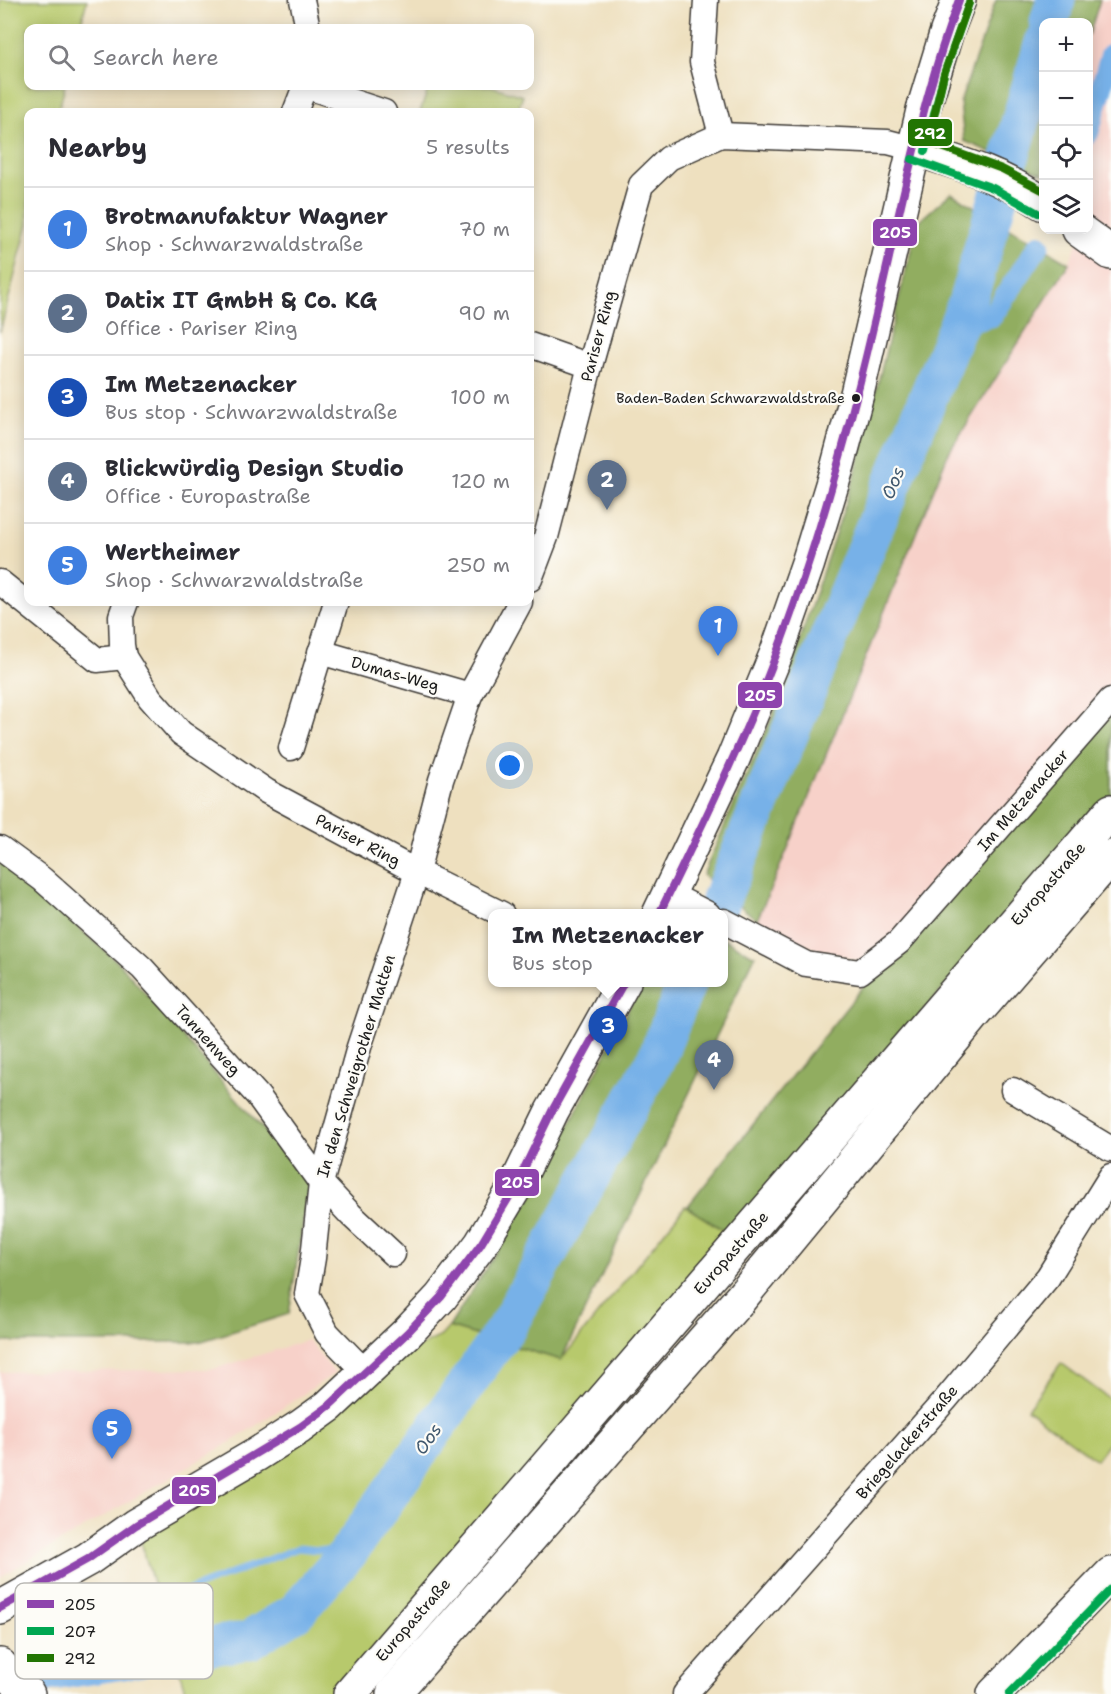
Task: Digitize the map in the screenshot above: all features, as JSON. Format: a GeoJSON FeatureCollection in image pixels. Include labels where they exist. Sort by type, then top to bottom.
{"type":"FeatureCollection","features":[{"type":"Feature","properties":{"kind":"main road"},"geometry":{"type":"LineString","coordinates":[[664,904],[733,759],[777,652],[808,562],[856,394],[934,71],[959,0]]}},
{"type":"Feature","properties":{"kind":"main road"},"geometry":{"type":"LineString","coordinates":[[915,148],[990,173],[1033,197]]}},
{"type":"Feature","properties":{"kind":"main road"},"geometry":{"type":"LineString","coordinates":[[1085,234],[1111,253]]}},
{"type":"Feature","properties":{"kind":"main road","name":"Europastraße"},"geometry":{"type":"LineString","coordinates":[[350,1694],[1111,811]]}},
{"type":"Feature","properties":{"kind":"main road","name":"Europastraße"},"geometry":{"type":"LineString","coordinates":[[393,1694],[740,1299],[973,1016],[1111,857]]}},
{"type":"Feature","properties":{"kind":"main road"},"geometry":{"type":"LineString","coordinates":[[45,1583],[88,1559],[136,1525],[283,1438],[329,1406],[366,1373],[441,1297],[481,1244],[514,1189],[552,1111],[621,987]]}},
{"type":"Feature","properties":{"kind":"main road"},"geometry":{"type":"LineString","coordinates":[[994,1694],[1111,1574]]}},
{"type":"Feature","properties":{"kind":"main road"},"geometry":{"type":"LineString","coordinates":[[0,1608],[15,1600]]}},
{"type":"Feature","properties":{"kind":"main road"},"geometry":{"type":"LineString","coordinates":[[1,1666],[28,1694]]}},
{"type":"Feature","properties":{"kind":"street"},"geometry":{"type":"LineString","coordinates":[[302,0],[307,24]]}},
{"type":"Feature","properties":{"kind":"street"},"geometry":{"type":"LineString","coordinates":[[706,0],[702,62],[721,135]]}},
{"type":"Feature","properties":{"kind":"street"},"geometry":{"type":"LineString","coordinates":[[297,108],[303,90]]}},
{"type":"Feature","properties":{"kind":"street"},"geometry":{"type":"LineString","coordinates":[[317,90],[372,108]]}},
{"type":"Feature","properties":{"kind":"street","name":"Pariser Ring"},"geometry":{"type":"LineString","coordinates":[[534,556],[538,534],[590,366],[640,185],[669,158],[721,135],[888,142],[915,148]]}},
{"type":"Feature","properties":{"kind":"street"},"geometry":{"type":"LineString","coordinates":[[534,346],[590,366]]}},
{"type":"Feature","properties":{"kind":"street"},"geometry":{"type":"LineString","coordinates":[[0,582],[24,601]]}},
{"type":"Feature","properties":{"kind":"street"},"geometry":{"type":"LineString","coordinates":[[30,606],[97,660],[124,657]]}},
{"type":"Feature","properties":{"kind":"street","name":"Pariser Ring"},"geometry":{"type":"LineString","coordinates":[[125,606],[122,616],[124,657],[150,698],[181,733],[266,791],[417,872],[441,780],[470,695],[517,606]]}},
{"type":"Feature","properties":{"kind":"street"},"geometry":{"type":"LineString","coordinates":[[291,748],[335,606]]}},
{"type":"Feature","properties":{"kind":"street","name":"Dumas-Weg"},"geometry":{"type":"LineString","coordinates":[[320,652],[470,695]]}},
{"type":"Feature","properties":{"kind":"street","name":"Im Metzenacker"},"geometry":{"type":"LineString","coordinates":[[728,924],[806,964],[860,972],[899,942],[1111,700]]}},
{"type":"Feature","properties":{"kind":"street","name":"Tannenweg"},"geometry":{"type":"LineString","coordinates":[[0,848],[42,879],[142,968],[258,1096],[321,1183],[393,1254]]}},
{"type":"Feature","properties":{"kind":"street"},"geometry":{"type":"LineString","coordinates":[[417,872],[492,909]]}},
{"type":"Feature","properties":{"kind":"street","name":"In den Schweigrother Matten"},"geometry":{"type":"LineString","coordinates":[[366,1373],[327,1333],[307,1294],[321,1183],[359,1047],[417,872]]}},
{"type":"Feature","properties":{"kind":"street","name":"Im Metzenacker"},"geometry":{"type":"LineString","coordinates":[[664,904],[684,909]]}},
{"type":"Feature","properties":{"kind":"street"},"geometry":{"type":"LineString","coordinates":[[1013,1090],[1111,1149]]}},
{"type":"Feature","properties":{"kind":"street","name":"Briegelackerstraße"},"geometry":{"type":"LineString","coordinates":[[685,1694],[946,1399],[1048,1277],[1111,1176]]}},
{"type":"Feature","properties":{"kind":"shaded area"},"geometry":{"type":"Polygon","coordinates":[[[1100,0],[1111,0],[1111,698],[879,967],[800,944],[757,920],[949,452],[1069,263],[1081,234],[1093,234],[1093,22],[1100,0]]]}},
{"type":"Feature","properties":{"kind":"shaded area"},"geometry":{"type":"Polygon","coordinates":[[[308,1340],[335,1373],[234,1440],[0,1577],[0,1372],[214,1369],[308,1340]]]}},
{"type":"Feature","properties":{"kind":"green space"},"geometry":{"type":"Polygon","coordinates":[[[0,0],[87,0],[81,24],[24,24],[24,90],[64,90],[59,108],[24,108],[24,239],[0,332],[0,0]]]}},
{"type":"Feature","properties":{"kind":"green space"},"geometry":{"type":"Polygon","coordinates":[[[996,0],[1100,0],[1093,22],[1093,18],[1039,18],[1039,172],[964,141],[960,102],[996,0]]]}},
{"type":"Feature","properties":{"kind":"green space"},"geometry":{"type":"Polygon","coordinates":[[[428,90],[504,90],[523,96],[518,108],[421,108],[428,90]]]}},
{"type":"Feature","properties":{"kind":"green space"},"geometry":{"type":"Polygon","coordinates":[[[951,193],[1069,263],[949,452],[757,920],[703,875],[781,696],[855,475],[918,222],[951,193]]]}},
{"type":"Feature","properties":{"kind":"green space"},"geometry":{"type":"Polygon","coordinates":[[[1111,700],[1111,794],[731,1235],[687,1207],[899,942],[1111,700]]]}},
{"type":"Feature","properties":{"kind":"green space"},"geometry":{"type":"Polygon","coordinates":[[[0,862],[120,964],[309,1182],[289,1314],[199,1342],[0,1342],[0,862]]]}},
{"type":"Feature","properties":{"kind":"green space"},"geometry":{"type":"Polygon","coordinates":[[[728,941],[755,956],[561,1360],[449,1327],[535,1191],[640,987],[728,987],[728,941]]]}},
{"type":"Feature","properties":{"kind":"green space"},"geometry":{"type":"Polygon","coordinates":[[[685,1206],[731,1235],[337,1694],[186,1694],[182,1679],[213,1679],[213,1583],[153,1583],[136,1525],[366,1373],[441,1336],[449,1327],[561,1360],[685,1206]]]}},
{"type":"Feature","properties":{"kind":"green space"},"geometry":{"type":"Polygon","coordinates":[[[1061,1363],[1111,1400],[1111,1440],[1096,1460],[1027,1409],[1061,1363]]]}},
{"type":"Feature","properties":{"kind":"waterway","name":"Oos"},"geometry":{"type":"LineString","coordinates":[[1050,18],[1056,0]]}},
{"type":"Feature","properties":{"kind":"waterway"},"geometry":{"type":"LineString","coordinates":[[1090,126],[1111,55]]}},
{"type":"Feature","properties":{"kind":"waterway","name":"Oos"},"geometry":{"type":"LineString","coordinates":[[717,909],[967,303],[1039,59]]}},
{"type":"Feature","properties":{"kind":"waterway"},"geometry":{"type":"LineString","coordinates":[[957,325],[992,316],[1039,245]]}},
{"type":"Feature","properties":{"kind":"waterway","name":"Oos"},"geometry":{"type":"LineString","coordinates":[[213,1646],[250,1640],[296,1612],[348,1553],[508,1325],[657,1057],[685,987]]}},
{"type":"Feature","properties":{"kind":"waterway"},"geometry":{"type":"LineString","coordinates":[[207,1583],[298,1548],[348,1553]]}},
{"type":"Feature","properties":{"kind":"waterway","name":"Oos"},"geometry":{"type":"LineString","coordinates":[[0,1688],[26,1679]]}},
{"type":"Feature","properties":{"kind":"transit line","name":"205"},"geometry":{"type":"LineString","coordinates":[[661,909],[748,724],[804,577],[856,398],[927,99],[959,0]]}},
{"type":"Feature","properties":{"kind":"transit line","name":"207"},"geometry":{"type":"LineString","coordinates":[[925,151],[944,74],[969,3]]}},
{"type":"Feature","properties":{"kind":"transit line","name":"292"},"geometry":{"type":"LineString","coordinates":[[969,3],[944,74],[928,142],[1002,169],[1039,188]]}},
{"type":"Feature","properties":{"kind":"transit line","name":"207"},"geometry":{"type":"LineString","coordinates":[[912,159],[993,188],[1038,213]]}},
{"type":"Feature","properties":{"kind":"transit line","name":"205"},"geometry":{"type":"LineString","coordinates":[[45,1583],[88,1559],[136,1525],[300,1427],[329,1406],[407,1333],[441,1297],[481,1244],[514,1189],[552,1111],[621,987]]}},
{"type":"Feature","properties":{"kind":"transit line","name":"207"},"geometry":{"type":"LineString","coordinates":[[1009,1694],[1111,1589]]}},
{"type":"Feature","properties":{"kind":"transit line","name":"205"},"geometry":{"type":"LineString","coordinates":[[0,1608],[15,1600]]}},
{"type":"Feature","properties":{"kind":"place","name":"Baden-Baden Schwarzwaldstraße"},"geometry":{"type":"Point","coordinates":[856,398]}},
{"type":"Feature","properties":{"kind":"place","name":"Datix IT GmbH & Co. KG"},"geometry":{"type":"Point","coordinates":[607,510]}},
{"type":"Feature","properties":{"kind":"place","name":"Brotmanufaktur Wagner"},"geometry":{"type":"Point","coordinates":[718,656]}},
{"type":"Feature","properties":{"kind":"place","name":"Im Metzenacker"},"geometry":{"type":"Point","coordinates":[608,1056]}},
{"type":"Feature","properties":{"kind":"place","name":"Blickwürdig Design Studio"},"geometry":{"type":"Point","coordinates":[714,1090]}},
{"type":"Feature","properties":{"kind":"place","name":"Wertheimer"},"geometry":{"type":"Point","coordinates":[112,1459]}}]}
